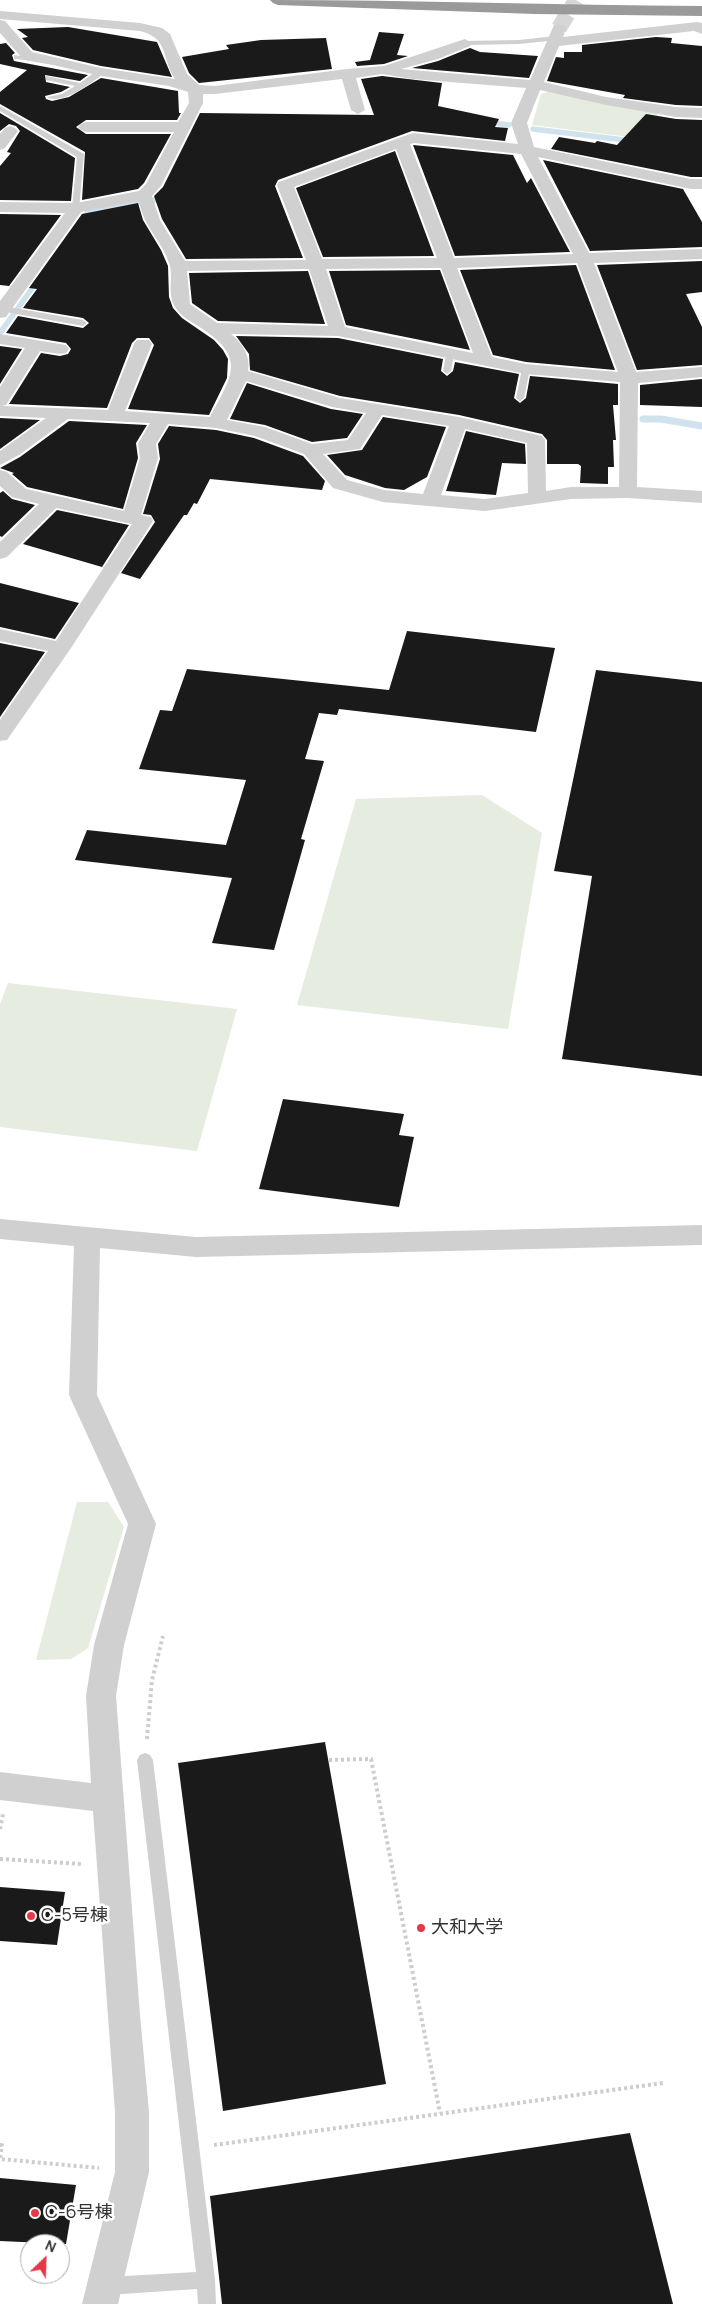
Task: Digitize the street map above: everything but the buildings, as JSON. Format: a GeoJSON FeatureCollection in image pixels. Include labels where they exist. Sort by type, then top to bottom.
{"type":"FeatureCollection","features":[{"type":"Feature","properties":{"kind":"highway"},"geometry":{"type":"LineString","coordinates":[[278,0],[526,9],[702,11]]}},
{"type":"Feature","properties":{"kind":"highway"},"geometry":{"type":"LineString","coordinates":[[696,0],[702,0]]}},
{"type":"Feature","properties":{"kind":"street"},"geometry":{"type":"LineString","coordinates":[[0,15],[140,27],[157,31],[165,37],[180,76],[195,89],[196,103],[146,200],[149,214],[163,236],[178,266],[180,301],[192,315],[215,328],[231,342],[239,353],[241,374],[216,423]]}},
{"type":"Feature","properties":{"kind":"street"},"geometry":{"type":"LineString","coordinates":[[0,24],[27,56],[101,72],[170,82],[195,89],[215,90],[382,70],[433,56],[465,43]]}},
{"type":"Feature","properties":{"kind":"street"},"geometry":{"type":"LineString","coordinates":[[628,492],[629,378],[584,259],[526,150],[519,123],[556,36],[697,26],[702,30]]}},
{"type":"Feature","properties":{"kind":"street"},"geometry":{"type":"LineString","coordinates":[[382,70],[412,75],[534,85],[606,101],[676,112],[702,113]]}},
{"type":"Feature","properties":{"kind":"street"},"geometry":{"type":"LineString","coordinates":[[347,73],[358,110]]}},
{"type":"Feature","properties":{"kind":"street"},"geometry":{"type":"LineString","coordinates":[[86,127],[183,127]]}},
{"type":"Feature","properties":{"kind":"street"},"geometry":{"type":"LineString","coordinates":[[0,145],[10,131]]}},
{"type":"Feature","properties":{"kind":"street"},"geometry":{"type":"LineString","coordinates":[[338,331],[316,265],[285,185],[401,142],[413,138],[526,150],[696,184],[702,201]]}},
{"type":"Feature","properties":{"kind":"street"},"geometry":{"type":"LineString","coordinates":[[401,142],[484,361]]}},
{"type":"Feature","properties":{"kind":"street"},"geometry":{"type":"LineString","coordinates":[[0,207],[76,208],[146,200]]}},
{"type":"Feature","properties":{"kind":"street"},"geometry":{"type":"LineString","coordinates":[[4,311],[76,208]]}},
{"type":"Feature","properties":{"kind":"street"},"geometry":{"type":"LineString","coordinates":[[178,266],[447,263],[702,254]]}},
{"type":"Feature","properties":{"kind":"street"},"geometry":{"type":"LineString","coordinates":[[215,328],[338,331],[449,363],[484,361],[526,369],[629,378],[702,372]]}},
{"type":"Feature","properties":{"kind":"street"},"geometry":{"type":"LineString","coordinates":[[3,340],[60,349]]}},
{"type":"Feature","properties":{"kind":"street"},"geometry":{"type":"LineString","coordinates":[[0,401],[36,344]]}},
{"type":"Feature","properties":{"kind":"street"},"geometry":{"type":"LineString","coordinates":[[114,416],[143,344]]}},
{"type":"Feature","properties":{"kind":"street"},"geometry":{"type":"LineString","coordinates":[[241,374],[338,402],[377,410],[459,422],[536,440],[537,498]]}},
{"type":"Feature","properties":{"kind":"street"},"geometry":{"type":"LineString","coordinates":[[0,411],[162,418],[216,423],[259,431],[310,450],[354,446],[377,410]]}},
{"type":"Feature","properties":{"kind":"street"},"geometry":{"type":"LineString","coordinates":[[0,459],[62,415]]}},
{"type":"Feature","properties":{"kind":"street"},"geometry":{"type":"LineString","coordinates":[[131,518],[150,458],[147,444],[162,418]]}},
{"type":"Feature","properties":{"kind":"street"},"geometry":{"type":"LineString","coordinates":[[430,500],[459,422]]}},
{"type":"Feature","properties":{"kind":"street"},"geometry":{"type":"LineString","coordinates":[[310,450],[340,484],[383,496],[485,505],[571,493],[628,492],[702,497]]}},
{"type":"Feature","properties":{"kind":"street"},"geometry":{"type":"LineString","coordinates":[[0,476],[19,493],[52,502],[144,521],[61,648],[4,724]]}},
{"type":"Feature","properties":{"kind":"street"},"geometry":{"type":"LineString","coordinates":[[0,553],[52,502]]}},
{"type":"Feature","properties":{"kind":"street"},"geometry":{"type":"LineString","coordinates":[[0,635],[61,648]]}},
{"type":"Feature","properties":{"kind":"street"},"geometry":{"type":"LineString","coordinates":[[0,1229],[196,1247],[702,1235]]}},
{"type":"Feature","properties":{"kind":"street"},"geometry":{"type":"LineString","coordinates":[[87,1236],[83,1395],[142,1524],[109,1646],[101,1696],[123,2015],[132,2112],[132,2172],[102,2295]]}},
{"type":"Feature","properties":{"kind":"street"},"geometry":{"type":"LineString","coordinates":[[0,1786],[108,1799]]}},
{"type":"Feature","properties":{"kind":"lane"},"geometry":{"type":"LineString","coordinates":[[465,43],[519,42],[556,36]]}},
{"type":"Feature","properties":{"kind":"lane"},"geometry":{"type":"LineString","coordinates":[[17,57],[34,61],[62,63]]}},
{"type":"Feature","properties":{"kind":"lane"},"geometry":{"type":"LineString","coordinates":[[51,97],[64,96],[101,72]]}},
{"type":"Feature","properties":{"kind":"lane"},"geometry":{"type":"LineString","coordinates":[[49,78],[81,85]]}},
{"type":"Feature","properties":{"kind":"lane"},"geometry":{"type":"LineString","coordinates":[[0,108],[81,156],[76,208]]}},
{"type":"Feature","properties":{"kind":"lane"},"geometry":{"type":"LineString","coordinates":[[4,311],[24,312],[50,316],[53,319],[83,323]]}},
{"type":"Feature","properties":{"kind":"lane"},"geometry":{"type":"LineString","coordinates":[[520,398],[526,369]]}},
{"type":"Feature","properties":{"kind":"lane"},"geometry":{"type":"LineString","coordinates":[[145,1760],[192,2148],[207,2304]]}},
{"type":"Feature","properties":{"kind":"lane"},"geometry":{"type":"LineString","coordinates":[[102,2295],[206,2280]]}},
{"type":"Feature","properties":{"kind":"path"},"geometry":{"type":"LineString","coordinates":[[145,1760],[152,1680],[162,1636]]}},
{"type":"Feature","properties":{"kind":"path"},"geometry":{"type":"LineString","coordinates":[[329,1760],[371,1759],[440,2113]]}},
{"type":"Feature","properties":{"kind":"path"},"geometry":{"type":"LineString","coordinates":[[0,1859],[113,1866]]}},
{"type":"Feature","properties":{"kind":"path"},"geometry":{"type":"LineString","coordinates":[[192,2148],[663,2082]]}},
{"type":"Feature","properties":{"kind":"path"},"geometry":{"type":"LineString","coordinates":[[0,2145],[2,2145],[0,2159],[132,2172]]}},
{"type":"Feature","properties":{"kind":"shaded area"},"geometry":{"type":"Polygon","coordinates":[[[551,91],[658,113],[654,140],[532,125],[541,94],[551,91]]]}},
{"type":"Feature","properties":{"kind":"shaded area"},"geometry":{"type":"Polygon","coordinates":[[[482,795],[542,833],[508,1029],[297,1005],[356,799],[482,795]]]}},
{"type":"Feature","properties":{"kind":"shaded area"},"geometry":{"type":"Polygon","coordinates":[[[8,983],[237,1009],[197,1151],[0,1127],[0,1004],[8,983]]]}},
{"type":"Feature","properties":{"kind":"shaded area"},"geometry":{"type":"Polygon","coordinates":[[[77,1502],[108,1502],[124,1527],[88,1648],[71,1659],[36,1660],[77,1502]]]}},
{"type":"Feature","properties":{"kind":"waterway"},"geometry":{"type":"LineString","coordinates":[[487,122],[509,125]]}},
{"type":"Feature","properties":{"kind":"waterway"},"geometry":{"type":"LineString","coordinates":[[533,129],[633,141]]}},
{"type":"Feature","properties":{"kind":"waterway"},"geometry":{"type":"LineString","coordinates":[[79,222],[90,210],[167,198]]}},
{"type":"Feature","properties":{"kind":"waterway"},"geometry":{"type":"LineString","coordinates":[[0,333],[38,280]]}},
{"type":"Feature","properties":{"kind":"waterway"},"geometry":{"type":"LineString","coordinates":[[643,419],[661,419],[702,426]]}},
{"type":"Feature","properties":{"kind":"tunnel"},"geometry":{"type":"LineString","coordinates":[[559,28],[576,0]]}},
{"type":"Feature","properties":{"kind":"place","name":"C-5号棟"},"geometry":{"type":"Point","coordinates":[31,1916]}},
{"type":"Feature","properties":{"kind":"place","name":"大和大学"},"geometry":{"type":"Point","coordinates":[421,1928]}},
{"type":"Feature","properties":{"kind":"place","name":"C-6号棟"},"geometry":{"type":"Point","coordinates":[35,2213]}}]}
